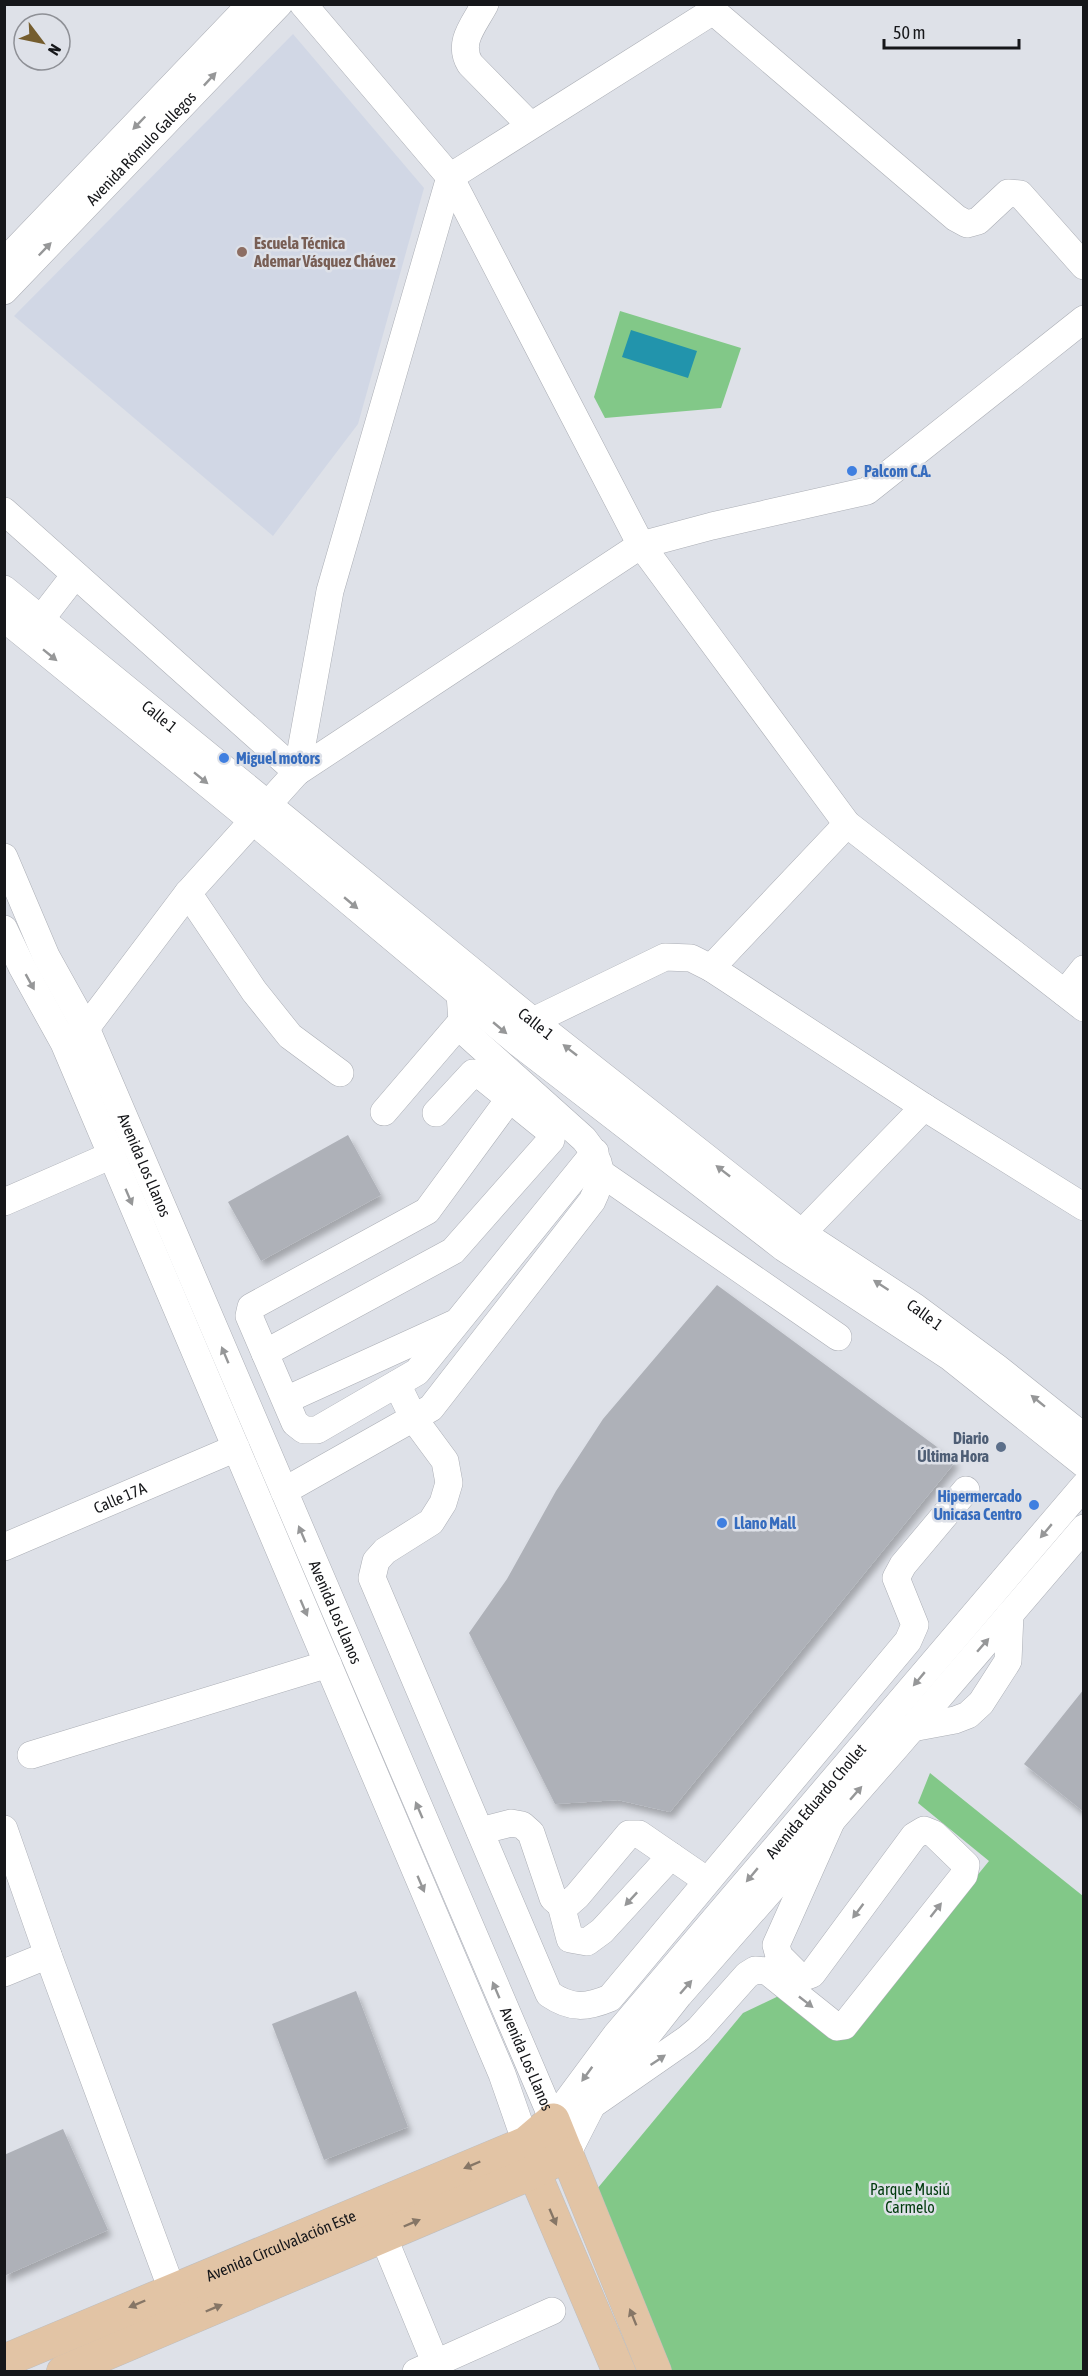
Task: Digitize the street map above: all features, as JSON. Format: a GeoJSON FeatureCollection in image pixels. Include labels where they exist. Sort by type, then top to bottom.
{"type":"FeatureCollection","features":[{"type":"Feature","properties":{"kind":"main road","name":"Avenida Los Llanos"},"geometry":{"type":"LineString","coordinates":[[552,2120],[655,2372]]}},
{"type":"Feature","properties":{"kind":"main road","name":"Avenida Circulvalación Este"},"geometry":{"type":"LineString","coordinates":[[63,2372],[383,2236],[530,2157],[552,2120]]}},
{"type":"Feature","properties":{"kind":"main road","name":"Avenida Circulvalación Este"},"geometry":{"type":"LineString","coordinates":[[4,2361],[172,2290],[530,2157],[567,2154]]}},
{"type":"Feature","properties":{"kind":"main road","name":"Avenida Los Llanos"},"geometry":{"type":"LineString","coordinates":[[530,2157],[619,2372]]}},
{"type":"Feature","properties":{"kind":"street","name":"Avenida Rómulo Gallegos"},"geometry":{"type":"LineString","coordinates":[[4,262],[251,4]]}},
{"type":"Feature","properties":{"kind":"street","name":"Avenida Rómulo Gallegos"},"geometry":{"type":"LineString","coordinates":[[4,291],[279,4]]}},
{"type":"Feature","properties":{"kind":"street"},"geometry":{"type":"LineString","coordinates":[[303,4],[450,177],[641,545],[847,824],[1074,1000],[1083,969]]}},
{"type":"Feature","properties":{"kind":"street"},"geometry":{"type":"LineString","coordinates":[[485,4],[464,44],[465,55],[470,64],[530,125]]}},
{"type":"Feature","properties":{"kind":"street"},"geometry":{"type":"LineString","coordinates":[[297,772],[330,591],[450,177],[530,125],[713,8],[956,218],[967,224],[978,221],[1008,193],[1020,194],[1083,266]]}},
{"type":"Feature","properties":{"kind":"street"},"geometry":{"type":"LineString","coordinates":[[75,1036],[188,893],[297,772],[641,545],[712,525],[867,491],[1083,319]]}},
{"type":"Feature","properties":{"kind":"street"},"geometry":{"type":"LineString","coordinates":[[4,511],[297,772]]}},
{"type":"Feature","properties":{"kind":"street"},"geometry":{"type":"LineString","coordinates":[[41,619],[75,575]]}},
{"type":"Feature","properties":{"kind":"street","name":"Calle 1"},"geometry":{"type":"LineString","coordinates":[[4,590],[41,619],[460,994],[516,1041],[784,1248],[950,1357],[1083,1464]]}},
{"type":"Feature","properties":{"kind":"street","name":"Calle 1"},"geometry":{"type":"LineString","coordinates":[[4,618],[533,1022],[802,1233],[915,1307],[996,1367],[1083,1437]]}},
{"type":"Feature","properties":{"kind":"street"},"geometry":{"type":"LineString","coordinates":[[711,968],[847,824]]}},
{"type":"Feature","properties":{"kind":"street","name":"Avenida Los Llanos"},"geometry":{"type":"LineString","coordinates":[[4,857],[46,956],[75,1036],[111,1155],[502,2074],[530,2157]]}},
{"type":"Feature","properties":{"kind":"street"},"geometry":{"type":"LineString","coordinates":[[188,893],[254,991],[290,1036],[340,1073]]}},
{"type":"Feature","properties":{"kind":"street","name":"Avenida Los Llanos"},"geometry":{"type":"LineString","coordinates":[[4,929],[22,967],[75,1036],[284,1491],[552,2120]]}},
{"type":"Feature","properties":{"kind":"street"},"geometry":{"type":"LineString","coordinates":[[533,1022],[665,957],[691,958],[711,968],[924,1107],[1083,1207]]}},
{"type":"Feature","properties":{"kind":"street"},"geometry":{"type":"LineString","coordinates":[[460,994],[462,1021],[466,1034],[584,1139],[598,1163],[838,1337]]}},
{"type":"Feature","properties":{"kind":"street"},"geometry":{"type":"LineString","coordinates":[[384,1112],[462,1021]]}},
{"type":"Feature","properties":{"kind":"street"},"geometry":{"type":"LineString","coordinates":[[265,1353],[453,1251],[551,1140],[552,1133],[547,1128],[479,1074],[473,1073],[436,1113]]}},
{"type":"Feature","properties":{"kind":"street"},"geometry":{"type":"LineString","coordinates":[[510,1098],[427,1211],[251,1307],[249,1316],[295,1423],[304,1430],[317,1430],[417,1372],[598,1163]]}},
{"type":"Feature","properties":{"kind":"street"},"geometry":{"type":"LineString","coordinates":[[802,1233],[924,1107]]}},
{"type":"Feature","properties":{"kind":"street"},"geometry":{"type":"LineString","coordinates":[[4,1202],[111,1155]]}},
{"type":"Feature","properties":{"kind":"street"},"geometry":{"type":"LineString","coordinates":[[284,1491],[431,1408],[585,1210],[599,1187],[598,1163]]}},
{"type":"Feature","properties":{"kind":"street"},"geometry":{"type":"LineString","coordinates":[[286,1400],[459,1321]]}},
{"type":"Feature","properties":{"kind":"street"},"geometry":{"type":"LineString","coordinates":[[397,1384],[414,1419],[445,1461],[449,1483],[447,1493],[431,1522],[385,1551],[376,1561],[372,1578],[549,1994],[563,2003],[592,2005],[610,1998],[706,1880],[908,1641],[915,1625],[896,1578],[903,1564],[966,1490]]}},
{"type":"Feature","properties":{"kind":"street","name":"Calle 17A"},"geometry":{"type":"LineString","coordinates":[[4,1547],[236,1448]]}},
{"type":"Feature","properties":{"kind":"street","name":"Avenida Eduardo Chollet"},"geometry":{"type":"LineString","coordinates":[[552,2120],[616,2035],[1083,1486]]}},
{"type":"Feature","properties":{"kind":"street","name":"Avenida Eduardo Chollet"},"geometry":{"type":"LineString","coordinates":[[567,2154],[592,2104],[680,1995],[1083,1528]]}},
{"type":"Feature","properties":{"kind":"street"},"geometry":{"type":"LineString","coordinates":[[912,1728],[968,1716],[981,1703],[1008,1661],[1010,1614]]}},
{"type":"Feature","properties":{"kind":"street"},"geometry":{"type":"LineString","coordinates":[[31,1755],[328,1664]]}},
{"type":"Feature","properties":{"kind":"street"},"geometry":{"type":"LineString","coordinates":[[592,2104],[687,2039],[755,1970],[767,1971],[837,2027],[844,2026],[964,1875],[966,1865],[934,1834],[924,1830],[914,1836],[812,1974],[801,1978],[779,1956],[776,1945],[831,1821]]}},
{"type":"Feature","properties":{"kind":"street"},"geometry":{"type":"LineString","coordinates":[[480,1832],[511,1823],[522,1825],[531,1833],[553,1898],[561,1905],[570,1939],[586,1942],[602,1931],[671,1856]]}},
{"type":"Feature","properties":{"kind":"street"},"geometry":{"type":"LineString","coordinates":[[4,1829],[48,1955],[172,2290]]}},
{"type":"Feature","properties":{"kind":"street"},"geometry":{"type":"LineString","coordinates":[[561,1905],[569,1903],[577,1896],[629,1834],[639,1834],[706,1880]]}},
{"type":"Feature","properties":{"kind":"street"},"geometry":{"type":"LineString","coordinates":[[4,1973],[48,1955]]}},
{"type":"Feature","properties":{"kind":"street"},"geometry":{"type":"LineString","coordinates":[[383,2236],[426,2367],[552,2311]]}},
{"type":"Feature","properties":{"kind":"shaded area","name":"Escuela Técnica Ademar Vásquez Chávez"},"geometry":{"type":"Polygon","coordinates":[[[293,34],[424,188],[358,424],[273,536],[14,316],[293,34]]]}},
{"type":"Feature","properties":{"kind":"green space"},"geometry":{"type":"Polygon","coordinates":[[[620,311],[741,348],[721,408],[605,418],[594,397],[620,311]]]}},
{"type":"Feature","properties":{"kind":"green space","name":"Parque Musiú Carmelo"},"geometry":{"type":"Polygon","coordinates":[[[930,1773],[1083,1896],[1083,2371],[666,2371],[597,2189],[743,2013],[787,1992],[843,2040],[989,1861],[918,1803],[930,1773]]]}},
{"type":"Feature","properties":{"kind":"water"},"geometry":{"type":"Polygon","coordinates":[[[631,330],[697,351],[688,378],[622,357],[631,330]]]}},
{"type":"Feature","properties":{"kind":"building"},"geometry":{"type":"Polygon","coordinates":[[[348,1135],[381,1195],[261,1261],[228,1202],[348,1135]]]}},
{"type":"Feature","properties":{"kind":"building","name":"Llano Mall"},"geometry":{"type":"Polygon","coordinates":[[[717,1285],[956,1461],[670,1812],[618,1800],[555,1804],[469,1633],[507,1579],[556,1491],[603,1419],[717,1285]]]}},
{"type":"Feature","properties":{"kind":"building"},"geometry":{"type":"Polygon","coordinates":[[[1084,1689],[1084,1812],[1024,1764],[1084,1689]]]}},
{"type":"Feature","properties":{"kind":"building"},"geometry":{"type":"Polygon","coordinates":[[[356,1991],[408,2127],[324,2160],[272,2024],[356,1991]]]}},
{"type":"Feature","properties":{"kind":"building"},"geometry":{"type":"Polygon","coordinates":[[[63,2129],[108,2230],[4,2276],[4,2155],[63,2129]]]}},
{"type":"Feature","properties":{"kind":"place","name":"Escuela Técnica Ademar Vásquez Chávez"},"geometry":{"type":"Point","coordinates":[242,252]}},
{"type":"Feature","properties":{"kind":"place","name":"Palcom C.A."},"geometry":{"type":"Point","coordinates":[852,471]}},
{"type":"Feature","properties":{"kind":"place","name":"Miguel motors"},"geometry":{"type":"Point","coordinates":[224,758]}},
{"type":"Feature","properties":{"kind":"place","name":"Diario Última Hora"},"geometry":{"type":"Point","coordinates":[1001,1447]}},
{"type":"Feature","properties":{"kind":"place","name":"Hipermercado Unicasa Centro"},"geometry":{"type":"Point","coordinates":[1034,1505]}},
{"type":"Feature","properties":{"kind":"place","name":"Llano Mall"},"geometry":{"type":"Point","coordinates":[722,1523]}}]}
